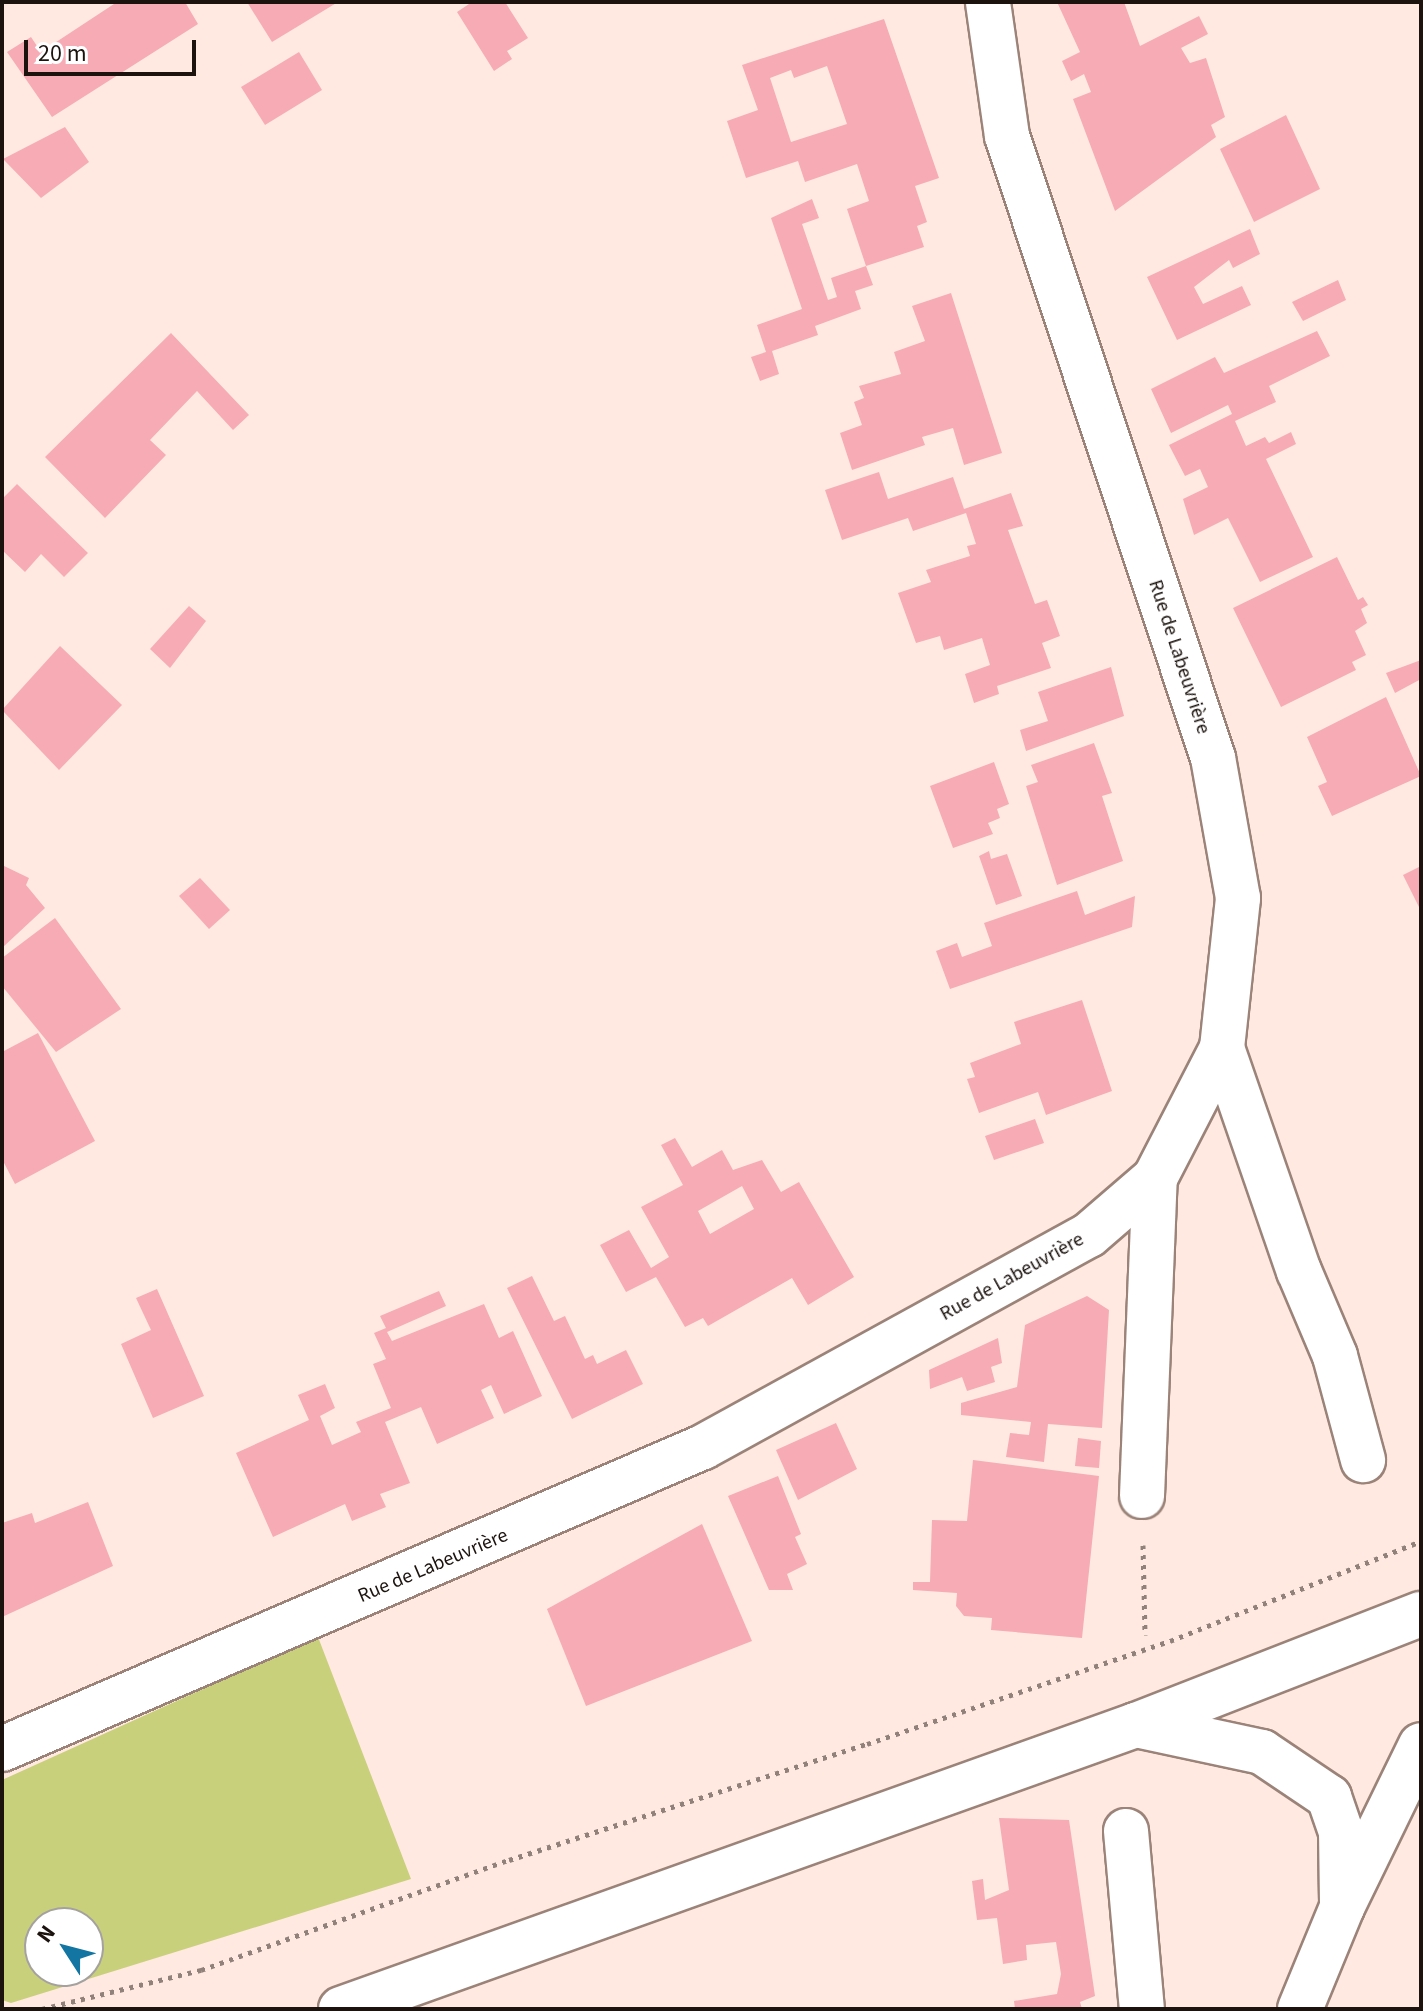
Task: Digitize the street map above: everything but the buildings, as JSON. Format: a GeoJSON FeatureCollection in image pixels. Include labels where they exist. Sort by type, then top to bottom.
{"type":"FeatureCollection","features":[{"type":"Feature","properties":{"kind":"street","name":"Rue de Labeuvrière"},"geometry":{"type":"LineString","coordinates":[[2,1749],[703,1447],[1089,1235],[1155,1178],[1222,1048],[1238,898],[1213,758],[1007,136],[988,2]]}},
{"type":"Feature","properties":{"kind":"street"},"geometry":{"type":"LineString","coordinates":[[1222,1048],[1299,1271],[1335,1356],[1363,1460]]}},
{"type":"Feature","properties":{"kind":"street"},"geometry":{"type":"LineString","coordinates":[[1142,1496],[1155,1178]]}},
{"type":"Feature","properties":{"kind":"street"},"geometry":{"type":"LineString","coordinates":[[341,2009],[1136,1725],[1421,1614]]}},
{"type":"Feature","properties":{"kind":"street"},"geometry":{"type":"LineString","coordinates":[[1136,1725],[1262,1752],[1329,1797],[1341,1831],[1342,1907]]}},
{"type":"Feature","properties":{"kind":"street"},"geometry":{"type":"LineString","coordinates":[[1300,2009],[1342,1907],[1421,1745]]}},
{"type":"Feature","properties":{"kind":"street"},"geometry":{"type":"LineString","coordinates":[[1126,1831],[1142,2009]]}},
{"type":"Feature","properties":{"kind":"path"},"geometry":{"type":"LineString","coordinates":[[1142,1496],[1145,1635]]}},
{"type":"Feature","properties":{"kind":"path"},"geometry":{"type":"LineString","coordinates":[[42,2009],[201,1970],[509,1860],[867,1744],[1170,1641],[1421,1541]]}},
{"type":"Feature","properties":{"kind":"green space"},"geometry":{"type":"Polygon","coordinates":[[[318,1637],[411,1879],[104,1974],[104,1907],[24,1907],[24,1987],[63,1987],[11,2003],[2,2000],[2,1780],[318,1637]]]}}]}
